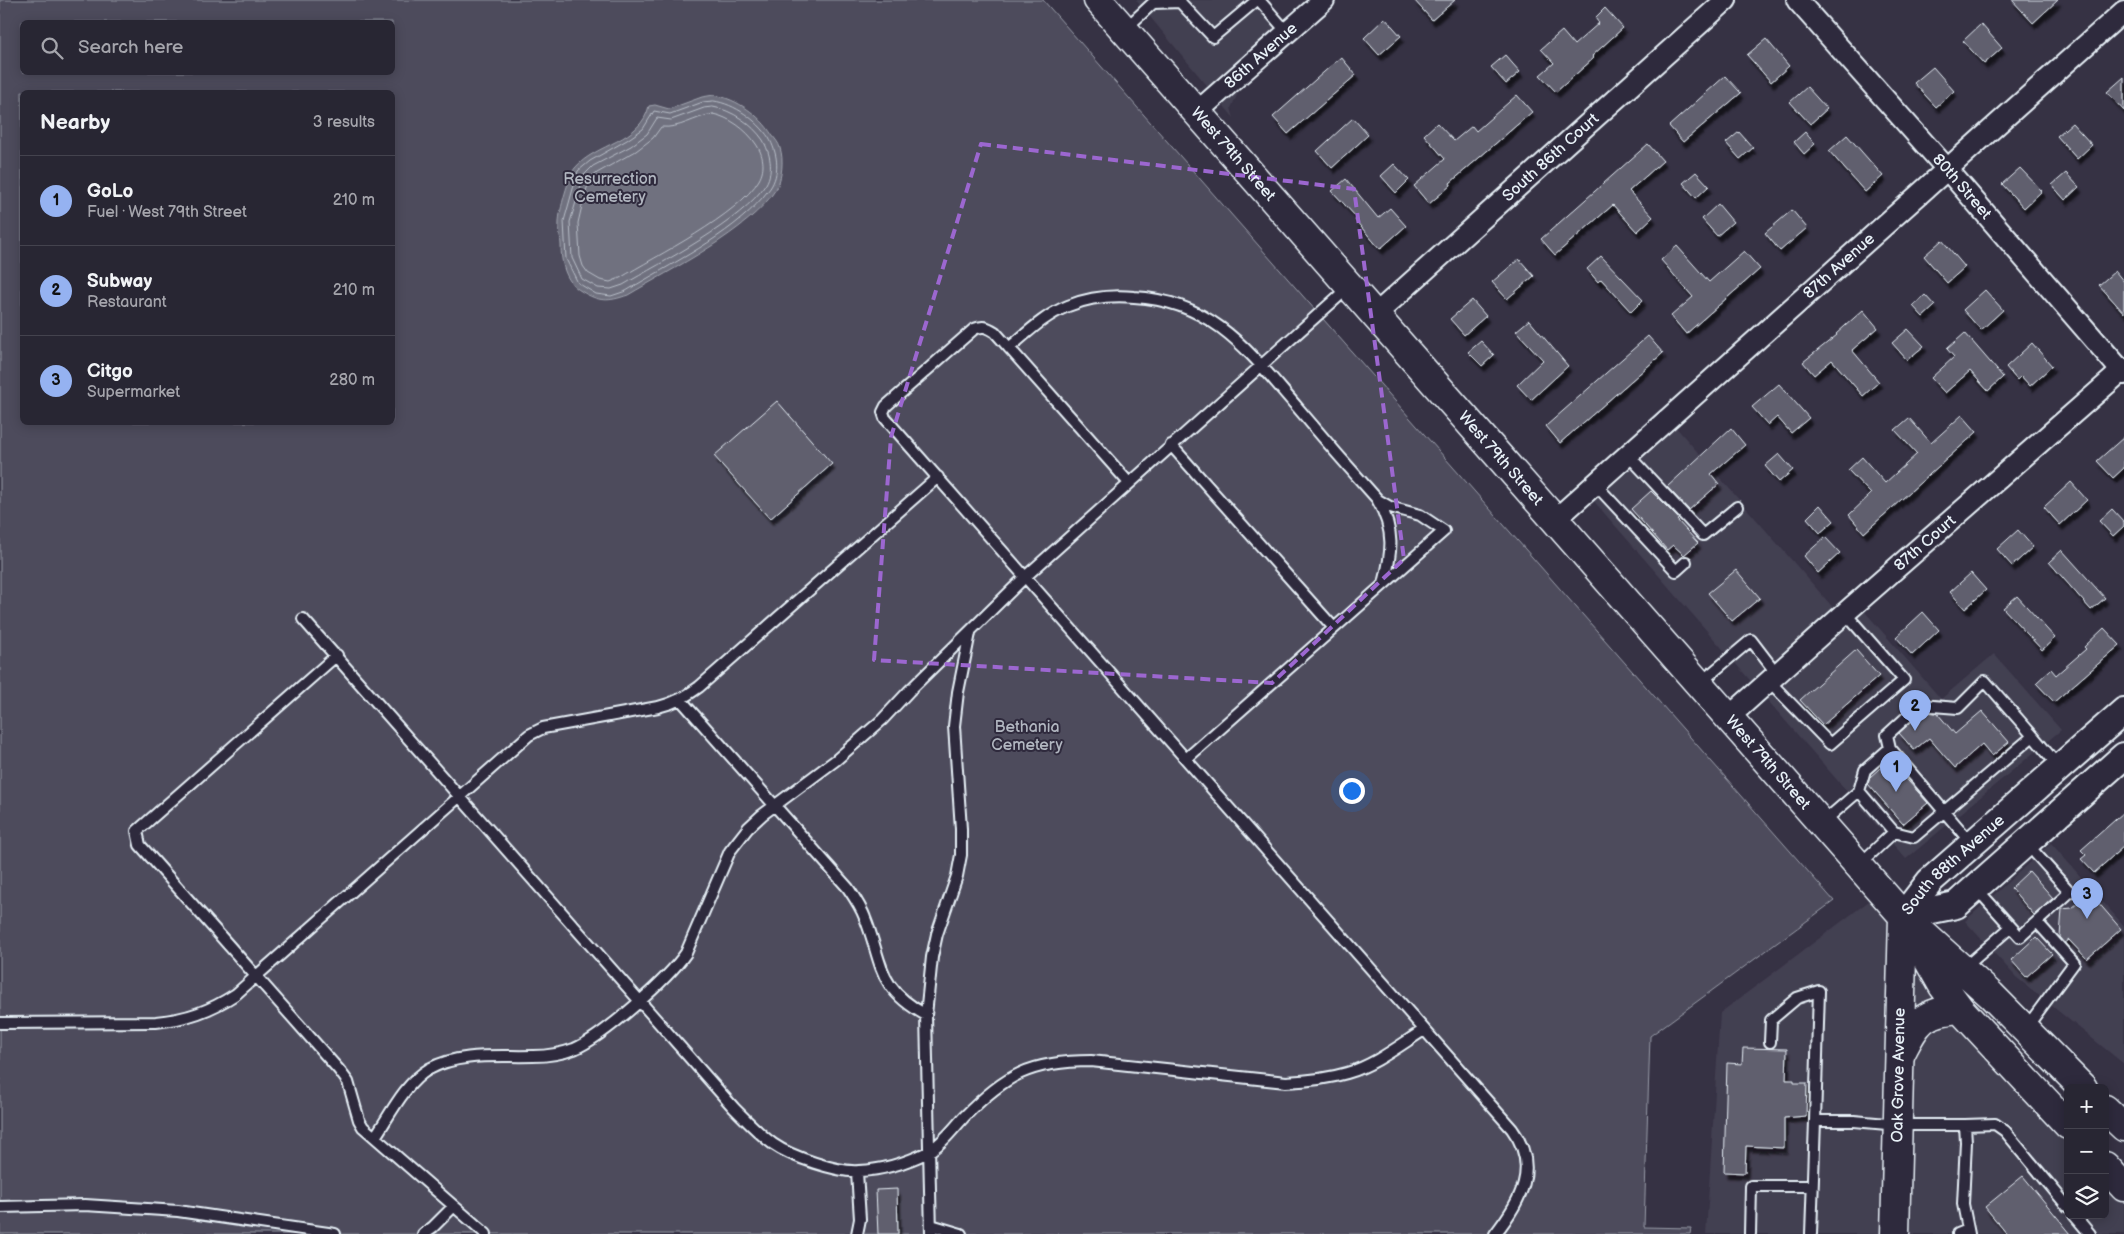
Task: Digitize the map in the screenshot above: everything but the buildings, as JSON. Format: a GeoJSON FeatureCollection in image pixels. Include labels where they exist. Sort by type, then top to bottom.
{"type":"FeatureCollection","features":[{"type":"Feature","properties":{"kind":"main road","name":"West 79th Street"},"geometry":{"type":"LineString","coordinates":[[1099,0],[1859,865],[1953,978]]}},
{"type":"Feature","properties":{"kind":"main road","name":"Oak Grove Avenue"},"geometry":{"type":"LineString","coordinates":[[1895,1234],[1903,916]]}},
{"type":"Feature","properties":{"kind":"main road"},"geometry":{"type":"LineString","coordinates":[[1953,978],[1960,1009],[2064,1120]]}},
{"type":"Feature","properties":{"kind":"main road"},"geometry":{"type":"LineString","coordinates":[[1953,978],[2025,1030],[2079,1084]]}},
{"type":"Feature","properties":{"kind":"main road"},"geometry":{"type":"LineString","coordinates":[[1900,1055],[1913,1028],[1928,1016],[1938,1011],[1960,1009]]}},
{"type":"Feature","properties":{"kind":"main road"},"geometry":{"type":"LineString","coordinates":[[2109,1113],[2124,1127]]}},
{"type":"Feature","properties":{"kind":"main road"},"geometry":{"type":"LineString","coordinates":[[2109,1170],[2124,1187]]}},
{"type":"Feature","properties":{"kind":"street","name":"86th Avenue"},"geometry":{"type":"LineString","coordinates":[[1197,112],[1324,0]]}},
{"type":"Feature","properties":{"kind":"street","name":"South 86th Court"},"geometry":{"type":"LineString","coordinates":[[1375,315],[1726,0]]}},
{"type":"Feature","properties":{"kind":"street","name":"80th Street"},"geometry":{"type":"LineString","coordinates":[[1797,0],[2123,372]]}},
{"type":"Feature","properties":{"kind":"street","name":"87th Avenue"},"geometry":{"type":"LineString","coordinates":[[1555,520],[2124,11]]}},
{"type":"Feature","properties":{"kind":"street","name":"87th Court"},"geometry":{"type":"LineString","coordinates":[[1729,717],[1845,613],[2123,372]]}},
{"type":"Feature","properties":{"kind":"street","name":"South 88th Avenue"},"geometry":{"type":"LineString","coordinates":[[1903,916],[1930,881],[2122,717]]}},
{"type":"Feature","properties":{"kind":"street","name":"South 88th Avenue"},"geometry":{"type":"LineString","coordinates":[[1903,916],[1956,905],[2124,756]]}},
{"type":"Feature","properties":{"kind":"lane"},"geometry":{"type":"LineString","coordinates":[[1124,29],[1153,3],[1180,2],[1212,37],[1258,0],[1287,32]]}},
{"type":"Feature","properties":{"kind":"lane"},"geometry":{"type":"LineString","coordinates":[[375,1137],[404,1094],[428,1070],[460,1059],[550,1055],[574,1049],[598,1035],[678,966],[686,953],[730,851],[748,828],[858,742],[1025,577],[1350,286]]}},
{"type":"Feature","properties":{"kind":"lane"},"geometry":{"type":"LineString","coordinates":[[1009,348],[1038,324],[1066,307],[1091,298],[1116,296],[1155,298],[1185,306],[1209,319],[1232,336],[1261,366],[1378,500],[1386,515],[1391,543],[1390,559],[1384,584]]}},
{"type":"Feature","properties":{"kind":"lane"},"geometry":{"type":"LineString","coordinates":[[1129,483],[995,332],[988,327],[981,326],[974,329],[886,406],[883,412],[885,418],[1522,1143],[1526,1157],[1526,1175],[1510,1215],[1495,1234]]}},
{"type":"Feature","properties":{"kind":"lane"},"geometry":{"type":"LineString","coordinates":[[1172,446],[1334,628]]}},
{"type":"Feature","properties":{"kind":"lane"},"geometry":{"type":"LineString","coordinates":[[1628,455],[1703,535],[1737,507]]}},
{"type":"Feature","properties":{"kind":"lane"},"geometry":{"type":"LineString","coordinates":[[0,1023],[156,1022],[180,1020],[217,1006],[236,994],[529,735],[542,728],[658,707],[681,700],[707,681],[938,478]]}},
{"type":"Feature","properties":{"kind":"lane"},"geometry":{"type":"LineString","coordinates":[[1595,484],[1676,571],[1686,562]]}},
{"type":"Feature","properties":{"kind":"lane"},"geometry":{"type":"LineString","coordinates":[[1186,759],[1444,531],[1420,515],[1390,507],[1378,500]]}},
{"type":"Feature","properties":{"kind":"lane"},"geometry":{"type":"LineString","coordinates":[[1699,684],[1750,640],[1773,678],[1830,744],[1904,680],[1845,613]]}},
{"type":"Feature","properties":{"kind":"lane"},"geometry":{"type":"LineString","coordinates":[[304,619],[734,1108],[774,1144],[799,1157],[826,1166],[857,1172],[884,1168],[929,1151],[944,1139],[983,1098],[1004,1082],[1031,1068],[1061,1061],[1091,1061],[1286,1082],[1318,1080],[1349,1073],[1377,1059],[1424,1030]]}},
{"type":"Feature","properties":{"kind":"lane"},"geometry":{"type":"LineString","coordinates":[[961,1234],[931,1230],[926,1015],[932,957],[937,934],[957,876],[961,855],[954,726],[958,692],[970,633]]}},
{"type":"Feature","properties":{"kind":"lane"},"geometry":{"type":"LineString","coordinates":[[337,656],[137,831],[140,845],[348,1082],[359,1120],[363,1127],[486,1234]]}},
{"type":"Feature","properties":{"kind":"lane"},"geometry":{"type":"LineString","coordinates":[[1972,845],[1890,748],[1887,735],[1920,705],[1958,708],[1985,681],[2060,768]]}},
{"type":"Feature","properties":{"kind":"lane"},"geometry":{"type":"LineString","coordinates":[[681,700],[848,888],[866,918],[877,958],[892,989],[909,1006],[926,1015]]}},
{"type":"Feature","properties":{"kind":"lane"},"geometry":{"type":"LineString","coordinates":[[1858,791],[1894,832],[1914,837],[2033,736]]}},
{"type":"Feature","properties":{"kind":"lane"},"geometry":{"type":"LineString","coordinates":[[1822,823],[1858,791],[1865,770],[1890,748]]}},
{"type":"Feature","properties":{"kind":"lane"},"geometry":{"type":"LineString","coordinates":[[1859,865],[1894,832]]}},
{"type":"Feature","properties":{"kind":"lane"},"geometry":{"type":"LineString","coordinates":[[1976,887],[2020,937],[2070,892],[2026,843]]}},
{"type":"Feature","properties":{"kind":"lane"},"geometry":{"type":"LineString","coordinates":[[2025,1030],[2074,963],[2037,922]]}},
{"type":"Feature","properties":{"kind":"lane"},"geometry":{"type":"LineString","coordinates":[[1953,978],[2011,927]]}},
{"type":"Feature","properties":{"kind":"lane"},"geometry":{"type":"LineString","coordinates":[[1770,1042],[1771,1020],[1797,998],[1819,991],[1810,1234]]}},
{"type":"Feature","properties":{"kind":"lane"},"geometry":{"type":"LineString","coordinates":[[1815,1121],[1854,1121],[1898,1125],[1995,1124],[2005,1131],[2064,1202]]}},
{"type":"Feature","properties":{"kind":"lane"},"geometry":{"type":"LineString","coordinates":[[1965,1124],[1963,1204],[1965,1233]]}},
{"type":"Feature","properties":{"kind":"lane"},"geometry":{"type":"LineString","coordinates":[[857,1172],[860,1219],[857,1234]]}},
{"type":"Feature","properties":{"kind":"lane"},"geometry":{"type":"LineString","coordinates":[[1750,1234],[1751,1186],[1811,1186]]}},
{"type":"Feature","properties":{"kind":"lane"},"geometry":{"type":"LineString","coordinates":[[0,1207],[85,1205],[178,1211],[335,1234]]}},
{"type":"Feature","properties":{"kind":"lane"},"geometry":{"type":"LineString","coordinates":[[423,1234],[433,1227],[454,1206]]}},
{"type":"Feature","properties":{"kind":"lane"},"geometry":{"type":"LineString","coordinates":[[2077,1219],[2090,1234]]}},
{"type":"Feature","properties":{"kind":"highlighted area"},"geometry":{"type":"Polygon","coordinates":[[[981,144],[1354,189],[1404,559],[1272,683],[874,660],[891,437],[981,144]]]}},
{"type":"Feature","properties":{"kind":"shaded area"},"geometry":{"type":"Polygon","coordinates":[[[1136,0],[1269,0],[1301,37],[1239,91],[1231,108],[1234,118],[1136,0]]]}},
{"type":"Feature","properties":{"kind":"shaded area"},"geometry":{"type":"Polygon","coordinates":[[[1660,409],[1836,611],[1852,597],[1941,699],[1994,654],[2061,730],[1906,859],[1578,483],[1660,409]]]}},
{"type":"Feature","properties":{"kind":"shaded area"},"geometry":{"type":"Polygon","coordinates":[[[2051,843],[2124,926],[2124,1064],[2016,977],[1965,921],[2051,843]]]}},
{"type":"Feature","properties":{"kind":"shaded area"},"geometry":{"type":"Polygon","coordinates":[[[1877,895],[1895,916],[1888,1234],[1706,1234],[1720,1013],[1877,895]]]}},
{"type":"Feature","properties":{"kind":"shaded area"},"geometry":{"type":"Polygon","coordinates":[[[1908,938],[1955,1019],[2064,1137],[2064,1219],[2109,1219],[2109,1186],[2124,1202],[2124,1234],[1902,1234],[1908,938]]]}},
{"type":"Feature","properties":{"kind":"green space","name":"Bethania Cemetery"},"geometry":{"type":"Polygon","coordinates":[[[0,0],[1043,0],[1834,901],[1650,1036],[1644,1227],[1691,1228],[1690,1234],[0,1234],[0,0]]]}},
{"type":"Feature","properties":{"kind":"water"},"geometry":{"type":"Polygon","coordinates":[[[714,95],[731,100],[747,109],[761,121],[778,143],[782,163],[780,180],[776,189],[764,204],[729,234],[628,295],[604,300],[581,291],[571,282],[565,271],[559,228],[559,217],[565,194],[575,168],[594,153],[628,135],[644,118],[649,106],[655,105],[669,109],[702,97],[714,95]]]}},
{"type":"Feature","properties":{"kind":"place","name":"Subway"},"geometry":{"type":"Point","coordinates":[1915,731]}},
{"type":"Feature","properties":{"kind":"place","name":"GoLo"},"geometry":{"type":"Point","coordinates":[1896,792]}},
{"type":"Feature","properties":{"kind":"place","name":"Citgo"},"geometry":{"type":"Point","coordinates":[2087,919]}},
{"type":"Feature","properties":{"kind":"park label","name":"Resurrection Cemetery"},"geometry":{"type":"Point","coordinates":[610,188]}}]}
